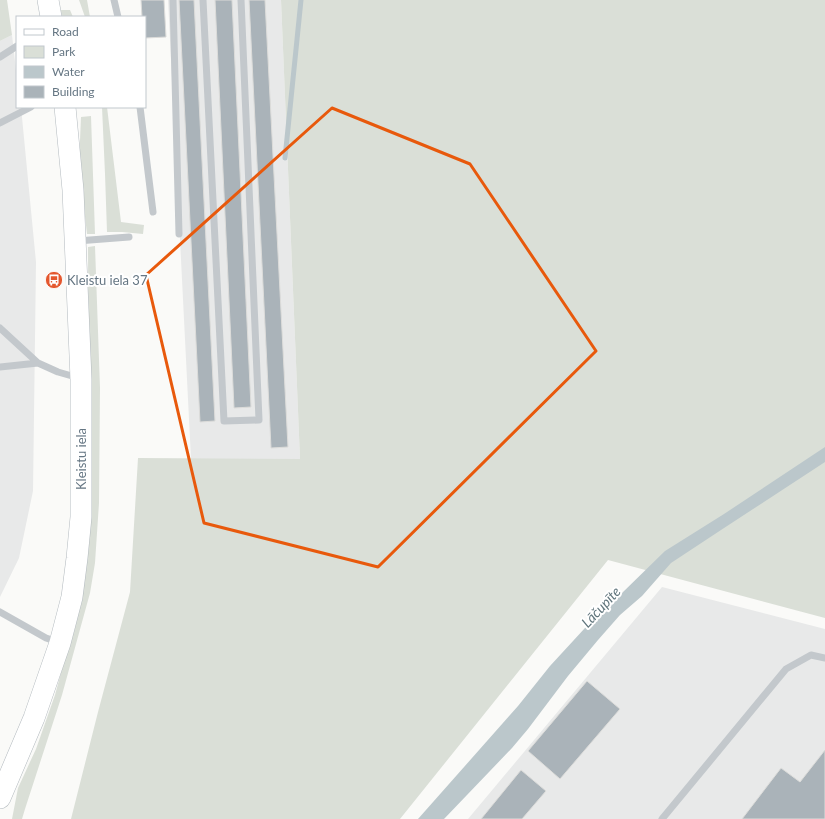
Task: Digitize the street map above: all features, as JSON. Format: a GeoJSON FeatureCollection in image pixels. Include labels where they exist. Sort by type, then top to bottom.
{"type":"FeatureCollection","features":[{"type":"Feature","properties":{"kind":"main road"},"geometry":{"type":"LineString","coordinates":[[48,0],[51,16]]}},
{"type":"Feature","properties":{"kind":"main road","name":"Kleistu iela"},"geometry":{"type":"LineString","coordinates":[[0,798],[34,718],[60,643],[72,597],[81,517],[81,378],[73,190],[65,108]]}},
{"type":"Feature","properties":{"kind":"lane"},"geometry":{"type":"LineString","coordinates":[[114,0],[118,16]]}},
{"type":"Feature","properties":{"kind":"lane"},"geometry":{"type":"LineString","coordinates":[[173,0],[180,234]]}},
{"type":"Feature","properties":{"kind":"lane"},"geometry":{"type":"LineString","coordinates":[[203,0],[224,421],[259,420],[241,0]]}},
{"type":"Feature","properties":{"kind":"lane"},"geometry":{"type":"LineString","coordinates":[[0,57],[16,47]]}},
{"type":"Feature","properties":{"kind":"lane"},"geometry":{"type":"LineString","coordinates":[[0,123],[29,108]]}},
{"type":"Feature","properties":{"kind":"lane"},"geometry":{"type":"LineString","coordinates":[[140,108],[153,212]]}},
{"type":"Feature","properties":{"kind":"lane"},"geometry":{"type":"LineString","coordinates":[[75,241],[129,237]]}},
{"type":"Feature","properties":{"kind":"lane"},"geometry":{"type":"LineString","coordinates":[[0,328],[38,363],[58,372],[81,378]]}},
{"type":"Feature","properties":{"kind":"lane"},"geometry":{"type":"LineString","coordinates":[[0,367],[38,363]]}},
{"type":"Feature","properties":{"kind":"lane"},"geometry":{"type":"LineString","coordinates":[[0,612],[46,638],[60,643]]}},
{"type":"Feature","properties":{"kind":"lane"},"geometry":{"type":"LineString","coordinates":[[662,819],[786,669],[811,655],[825,658]]}},
{"type":"Feature","properties":{"kind":"highlighted area"},"geometry":{"type":"Polygon","coordinates":[[[332,108],[470,164],[596,351],[378,567],[204,523],[146,275],[332,108]]]}},
{"type":"Feature","properties":{"kind":"shaded area"},"geometry":{"type":"Polygon","coordinates":[[[168,0],[281,0],[300,459],[191,459],[168,0]]]}},
{"type":"Feature","properties":{"kind":"shaded area"},"geometry":{"type":"Polygon","coordinates":[[[12,35],[16,70],[16,108],[21,108],[36,262],[33,491],[19,558],[0,597],[0,41],[12,35]]]}},
{"type":"Feature","properties":{"kind":"shaded area"},"geometry":{"type":"Polygon","coordinates":[[[662,587],[825,629],[825,819],[468,819],[662,587]]]}},
{"type":"Feature","properties":{"kind":"green space"},"geometry":{"type":"Polygon","coordinates":[[[0,0],[7,0],[12,35],[0,41],[0,0]]]}},
{"type":"Feature","properties":{"kind":"green space"},"geometry":{"type":"Polygon","coordinates":[[[79,0],[87,0],[90,16],[85,16],[79,0]]]}},
{"type":"Feature","properties":{"kind":"green space"},"geometry":{"type":"Polygon","coordinates":[[[281,0],[825,0],[825,618],[608,560],[400,819],[71,819],[130,592],[138,458],[300,459],[281,0]]]}},
{"type":"Feature","properties":{"kind":"green space"},"geometry":{"type":"Polygon","coordinates":[[[61,10],[70,10],[73,16],[62,16],[61,10]]]}},
{"type":"Feature","properties":{"kind":"green space"},"geometry":{"type":"Polygon","coordinates":[[[102,108],[107,108],[121,222],[144,225],[143,234],[107,232],[102,108]]]}},
{"type":"Feature","properties":{"kind":"green space"},"geometry":{"type":"Polygon","coordinates":[[[91,116],[95,234],[87,234],[79,164],[81,117],[91,116]]]}},
{"type":"Feature","properties":{"kind":"green space"},"geometry":{"type":"Polygon","coordinates":[[[95,246],[100,388],[99,503],[95,563],[90,593],[62,695],[22,819],[12,819],[18,788],[36,749],[55,695],[75,621],[89,502],[88,247],[95,246]]]}},
{"type":"Feature","properties":{"kind":"water","name":"Lāčupīte"},"geometry":{"type":"Polygon","coordinates":[[[825,447],[825,462],[671,563],[642,596],[620,615],[598,640],[512,748],[444,819],[418,819],[518,706],[550,666],[596,616],[610,594],[622,593],[665,551],[825,447]]]}},
{"type":"Feature","properties":{"kind":"building"},"geometry":{"type":"Polygon","coordinates":[[[141,0],[164,0],[166,37],[146,38],[146,16],[142,16],[141,0]]]}},
{"type":"Feature","properties":{"kind":"building"},"geometry":{"type":"Polygon","coordinates":[[[179,0],[194,0],[215,421],[200,422],[179,0]]]}},
{"type":"Feature","properties":{"kind":"building"},"geometry":{"type":"Polygon","coordinates":[[[215,0],[232,0],[251,407],[234,408],[215,0]]]}},
{"type":"Feature","properties":{"kind":"building"},"geometry":{"type":"Polygon","coordinates":[[[249,0],[265,0],[288,447],[271,448],[249,0]]]}},
{"type":"Feature","properties":{"kind":"building"},"geometry":{"type":"Polygon","coordinates":[[[587,681],[620,709],[560,779],[528,751],[587,681]]]}},
{"type":"Feature","properties":{"kind":"building"},"geometry":{"type":"Polygon","coordinates":[[[825,750],[825,819],[742,819],[781,768],[800,782],[825,750]]]}},
{"type":"Feature","properties":{"kind":"building"},"geometry":{"type":"Polygon","coordinates":[[[521,770],[546,791],[522,819],[481,819],[521,770]]]}},
{"type":"Feature","properties":{"kind":"waterway"},"geometry":{"type":"LineString","coordinates":[[285,158],[301,0]]}},
{"type":"Feature","properties":{"kind":"place","name":"Kleistu iela 37"},"geometry":{"type":"Point","coordinates":[54,280]}}]}
